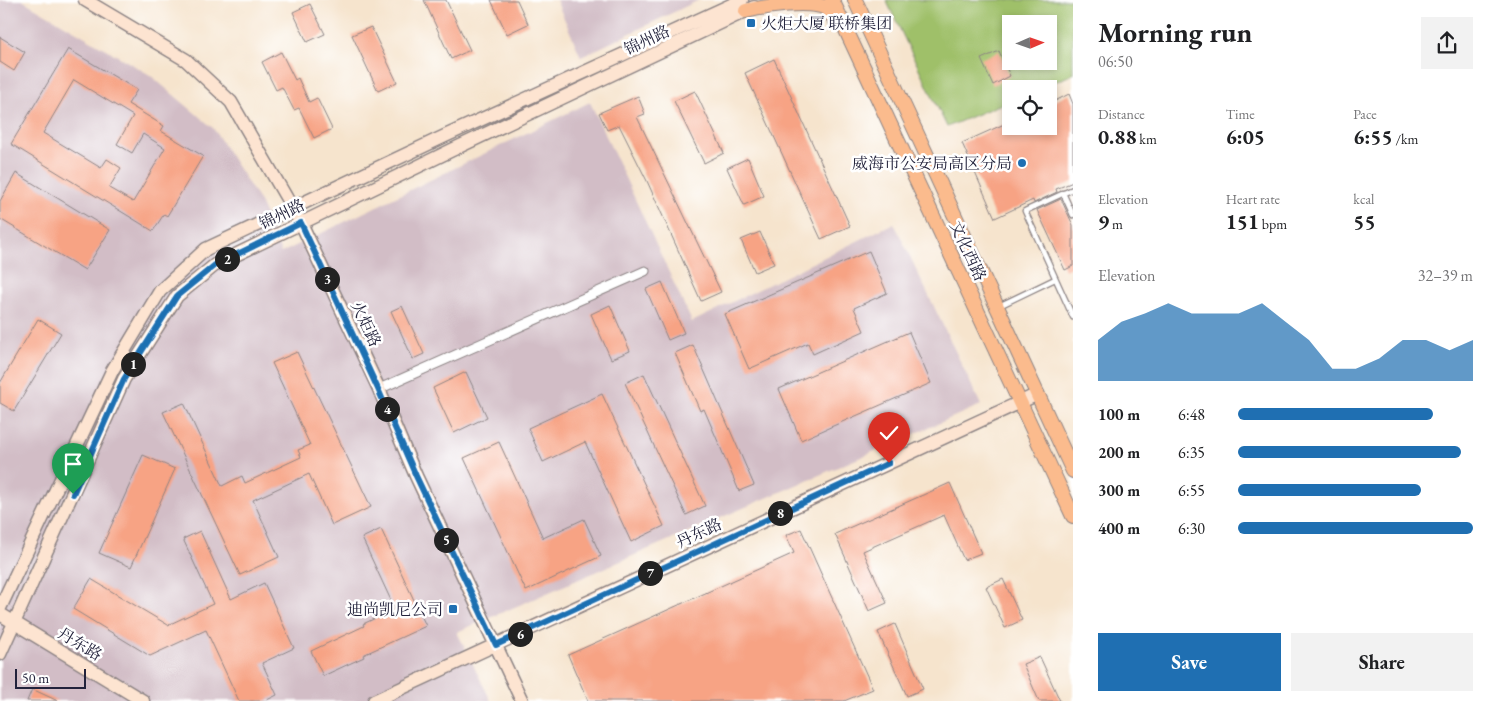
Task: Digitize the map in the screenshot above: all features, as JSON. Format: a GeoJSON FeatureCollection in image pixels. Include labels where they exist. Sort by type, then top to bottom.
{"type":"FeatureCollection","features":[{"type":"Feature","properties":{"kind":"main road","name":"火炬路"},"geometry":{"type":"LineString","coordinates":[[85,0],[186,60],[231,102],[301,223],[416,476],[522,701]]}},
{"type":"Feature","properties":{"kind":"main road","name":"锦州路"},"geometry":{"type":"LineString","coordinates":[[0,608],[112,371],[160,291],[206,249],[293,207],[744,6],[769,0]]}},
{"type":"Feature","properties":{"kind":"main road","name":"文化西路"},"geometry":{"type":"LineString","coordinates":[[832,0],[1073,516]]}},
{"type":"Feature","properties":{"kind":"main road","name":"文化西路"},"geometry":{"type":"LineString","coordinates":[[855,0],[1073,471]]}},
{"type":"Feature","properties":{"kind":"main road"},"geometry":{"type":"LineString","coordinates":[[861,0],[870,34]]}},
{"type":"Feature","properties":{"kind":"main road"},"geometry":{"type":"LineString","coordinates":[[744,6],[810,1],[826,8],[851,42]]}},
{"type":"Feature","properties":{"kind":"main road","name":"锦州路"},"geometry":{"type":"LineString","coordinates":[[0,654],[124,379],[177,296],[215,265],[744,6]]}},
{"type":"Feature","properties":{"kind":"main road","name":"丹东路"},"geometry":{"type":"LineString","coordinates":[[374,701],[1038,394]]}},
{"type":"Feature","properties":{"kind":"main road","name":"丹东路"},"geometry":{"type":"LineString","coordinates":[[0,614],[143,701]]}},
{"type":"Feature","properties":{"kind":"street"},"geometry":{"type":"LineString","coordinates":[[378,389],[645,271]]}},
{"type":"Feature","properties":{"kind":"lane"},"geometry":{"type":"LineString","coordinates":[[1073,188],[1024,211],[1073,317]]}},
{"type":"Feature","properties":{"kind":"lane"},"geometry":{"type":"LineString","coordinates":[[1063,193],[1073,215]]}},
{"type":"Feature","properties":{"kind":"lane"},"geometry":{"type":"LineString","coordinates":[[998,307],[1055,279]]}},
{"type":"Feature","properties":{"kind":"shaded area"},"geometry":{"type":"Polygon","coordinates":[[[0,0],[22,0],[150,75],[213,128],[260,202],[281,253],[590,102],[692,322],[894,223],[981,405],[457,632],[491,701],[0,701],[0,0]]]}},
{"type":"Feature","properties":{"kind":"shaded area"},"geometry":{"type":"Polygon","coordinates":[[[556,0],[699,0],[581,57],[556,0]]]}},
{"type":"Feature","properties":{"kind":"green space"},"geometry":{"type":"Polygon","coordinates":[[[886,0],[1073,0],[1073,74],[1057,81],[1002,80],[1002,104],[947,127],[886,0]]]}},
{"type":"Feature","properties":{"kind":"building"},"geometry":{"type":"Polygon","coordinates":[[[424,0],[446,0],[470,50],[451,59],[424,0]]]}},
{"type":"Feature","properties":{"kind":"building"},"geometry":{"type":"Polygon","coordinates":[[[491,0],[517,0],[528,24],[507,34],[491,0]]]}},
{"type":"Feature","properties":{"kind":"building"},"geometry":{"type":"Polygon","coordinates":[[[310,4],[325,34],[307,42],[293,12],[310,4]]]}},
{"type":"Feature","properties":{"kind":"building"},"geometry":{"type":"Polygon","coordinates":[[[371,27],[397,82],[378,91],[352,35],[371,27]]]}},
{"type":"Feature","properties":{"kind":"building"},"geometry":{"type":"Polygon","coordinates":[[[0,37],[25,52],[14,71],[0,62],[0,37]]]}},
{"type":"Feature","properties":{"kind":"building"},"geometry":{"type":"Polygon","coordinates":[[[68,49],[137,90],[128,104],[164,126],[161,131],[203,156],[167,216],[164,214],[153,231],[11,144],[68,49]],[[74,80],[43,133],[101,168],[107,159],[121,168],[109,188],[133,202],[165,148],[143,134],[132,153],[117,144],[133,116],[74,80]]]}},
{"type":"Feature","properties":{"kind":"building"},"geometry":{"type":"Polygon","coordinates":[[[999,51],[1002,58],[1002,70],[1007,70],[1010,76],[993,85],[981,59],[999,51]]]}},
{"type":"Feature","properties":{"kind":"building"},"geometry":{"type":"Polygon","coordinates":[[[281,52],[295,80],[298,78],[309,102],[317,98],[332,129],[314,138],[299,108],[294,110],[282,87],[276,90],[262,62],[281,52]]]}},
{"type":"Feature","properties":{"kind":"building"},"geometry":{"type":"Polygon","coordinates":[[[774,59],[850,226],[821,239],[745,73],[774,59]]]}},
{"type":"Feature","properties":{"kind":"building"},"geometry":{"type":"Polygon","coordinates":[[[695,91],[724,153],[704,163],[674,101],[695,91]]]}},
{"type":"Feature","properties":{"kind":"building","name":"威海市公安局高区分局"},"geometry":{"type":"Polygon","coordinates":[[[1069,94],[1073,104],[1073,182],[1056,189],[1057,192],[1034,203],[1033,200],[995,218],[962,143],[1002,125],[1002,135],[1057,135],[1057,100],[1069,94]]]}},
{"type":"Feature","properties":{"kind":"building"},"geometry":{"type":"Polygon","coordinates":[[[638,96],[645,114],[637,117],[721,292],[701,301],[647,181],[619,125],[607,130],[599,113],[638,96]]]}},
{"type":"Feature","properties":{"kind":"building"},"geometry":{"type":"Polygon","coordinates":[[[748,158],[764,196],[744,205],[727,168],[748,158]]]}},
{"type":"Feature","properties":{"kind":"building"},"geometry":{"type":"Polygon","coordinates":[[[16,173],[110,230],[85,270],[0,219],[0,201],[16,173]]]}},
{"type":"Feature","properties":{"kind":"building"},"geometry":{"type":"Polygon","coordinates":[[[1061,199],[1073,225],[1073,266],[1065,270],[1037,210],[1061,199]]]}},
{"type":"Feature","properties":{"kind":"building"},"geometry":{"type":"Polygon","coordinates":[[[760,232],[774,264],[755,272],[741,240],[760,232]]]}},
{"type":"Feature","properties":{"kind":"building"},"geometry":{"type":"Polygon","coordinates":[[[869,251],[887,293],[854,308],[864,331],[813,354],[808,343],[749,369],[725,314],[869,251]]]}},
{"type":"Feature","properties":{"kind":"building"},"geometry":{"type":"Polygon","coordinates":[[[662,282],[684,333],[668,340],[646,289],[662,282]]]}},
{"type":"Feature","properties":{"kind":"building"},"geometry":{"type":"Polygon","coordinates":[[[610,305],[630,351],[611,359],[591,314],[610,305]]]}},
{"type":"Feature","properties":{"kind":"building"},"geometry":{"type":"Polygon","coordinates":[[[402,306],[424,354],[413,359],[391,311],[402,306]]]}},
{"type":"Feature","properties":{"kind":"building"},"geometry":{"type":"Polygon","coordinates":[[[38,319],[61,333],[14,411],[0,403],[0,383],[38,319]]]}},
{"type":"Feature","properties":{"kind":"building"},"geometry":{"type":"Polygon","coordinates":[[[909,332],[931,383],[801,440],[779,389],[909,332]]]}},
{"type":"Feature","properties":{"kind":"building"},"geometry":{"type":"Polygon","coordinates":[[[693,345],[754,485],[739,491],[704,409],[700,411],[675,353],[693,345]]]}},
{"type":"Feature","properties":{"kind":"building"},"geometry":{"type":"Polygon","coordinates":[[[297,352],[371,507],[332,525],[309,474],[253,500],[279,557],[240,575],[163,412],[184,403],[222,486],[242,476],[245,483],[301,457],[298,450],[310,445],[272,363],[297,352]]]}},
{"type":"Feature","properties":{"kind":"building"},"geometry":{"type":"Polygon","coordinates":[[[466,372],[487,417],[454,433],[433,388],[466,372]]]}},
{"type":"Feature","properties":{"kind":"building"},"geometry":{"type":"Polygon","coordinates":[[[644,374],[705,506],[686,515],[625,383],[644,374]]]}},
{"type":"Feature","properties":{"kind":"building"},"geometry":{"type":"Polygon","coordinates":[[[602,394],[664,526],[631,542],[585,442],[543,462],[528,428],[602,394]]]}},
{"type":"Feature","properties":{"kind":"building"},"geometry":{"type":"Polygon","coordinates":[[[499,442],[543,538],[584,519],[601,556],[526,591],[464,458],[499,442]]]}},
{"type":"Feature","properties":{"kind":"building"},"geometry":{"type":"Polygon","coordinates":[[[143,455],[175,469],[131,567],[99,553],[143,455]]]}},
{"type":"Feature","properties":{"kind":"building"},"geometry":{"type":"Polygon","coordinates":[[[950,483],[981,553],[964,560],[944,515],[863,551],[887,603],[869,611],[835,534],[950,483]]]}},
{"type":"Feature","properties":{"kind":"building"},"geometry":{"type":"Polygon","coordinates":[[[381,529],[426,626],[323,676],[311,651],[395,609],[362,538],[381,529]]]}},
{"type":"Feature","properties":{"kind":"building"},"geometry":{"type":"Polygon","coordinates":[[[801,529],[873,689],[844,701],[588,701],[568,655],[794,553],[786,535],[801,529]]]}},
{"type":"Feature","properties":{"kind":"building"},"geometry":{"type":"Polygon","coordinates":[[[200,531],[231,599],[264,583],[294,648],[262,663],[277,695],[265,701],[239,701],[206,630],[150,656],[73,609],[91,579],[168,625],[213,604],[183,539],[200,531]]]}},
{"type":"Feature","properties":{"kind":"building"},"geometry":{"type":"Polygon","coordinates":[[[1003,579],[1022,620],[1005,628],[986,587],[1003,579]]]}},
{"type":"Feature","properties":{"kind":"building"},"geometry":{"type":"Polygon","coordinates":[[[895,624],[923,689],[907,696],[878,632],[895,624]]]}},
{"type":"Feature","properties":{"kind":"building"},"geometry":{"type":"Polygon","coordinates":[[[1040,657],[1060,701],[1039,701],[1023,664],[1040,657]]]}},
{"type":"Feature","properties":{"kind":"building"},"geometry":{"type":"Polygon","coordinates":[[[32,689],[58,701],[27,701],[32,689]]]}},
{"type":"Feature","properties":{"kind":"place","name":"火炬大厦 联桥集团"},"geometry":{"type":"Point","coordinates":[751,23]}},
{"type":"Feature","properties":{"kind":"place","name":"威海市公安局高区分局"},"geometry":{"type":"Point","coordinates":[1022,163]}},
{"type":"Feature","properties":{"kind":"place","name":"迪尚凯尼公司"},"geometry":{"type":"Point","coordinates":[453,609]}},
{"type":"Feature","properties":{"kind":"route"},"geometry":{"type":"LineString","coordinates":[[73,494],[124,379],[177,296],[215,265],[301,223],[416,476],[496,645],[889,463]]}}]}
